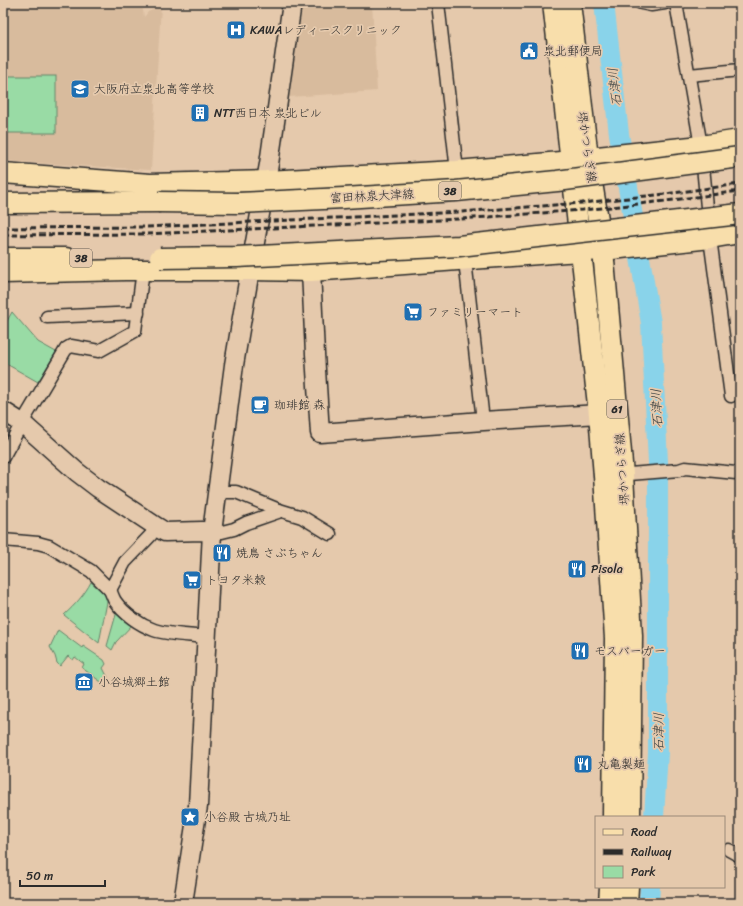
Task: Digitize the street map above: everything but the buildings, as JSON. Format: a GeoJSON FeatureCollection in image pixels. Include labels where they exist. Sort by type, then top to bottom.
{"type":"FeatureCollection","features":[{"type":"Feature","properties":{"kind":"main road","name":"堺かつらぎ線"},"geometry":{"type":"LineString","coordinates":[[553,3],[608,250],[632,636],[630,816]]}},
{"type":"Feature","properties":{"kind":"main road","name":"堺かつらぎ線"},"geometry":{"type":"LineString","coordinates":[[570,3],[587,159],[581,251],[599,414],[621,475],[615,638],[613,816]]}},
{"type":"Feature","properties":{"kind":"main road"},"geometry":{"type":"LineString","coordinates":[[3,186],[154,193],[266,181],[457,171],[587,159],[740,140]]}},
{"type":"Feature","properties":{"kind":"main road","name":"富田林泉大津線"},"geometry":{"type":"LineString","coordinates":[[3,203],[154,193],[238,203],[344,198],[456,191],[557,181],[740,157]]}},
{"type":"Feature","properties":{"kind":"main road"},"geometry":{"type":"LineString","coordinates":[[3,173],[154,193]]}},
{"type":"Feature","properties":{"kind":"main road","name":"38"},"geometry":{"type":"LineString","coordinates":[[3,258],[237,257],[459,246],[740,214]]}},
{"type":"Feature","properties":{"kind":"main road"},"geometry":{"type":"LineString","coordinates":[[3,273],[134,270],[311,271],[608,250],[740,233]]}},
{"type":"Feature","properties":{"kind":"main road"},"geometry":{"type":"LineString","coordinates":[[3,284],[134,270]]}},
{"type":"Feature","properties":{"kind":"main road"},"geometry":{"type":"LineString","coordinates":[[609,903],[610,888]]}},
{"type":"Feature","properties":{"kind":"main road"},"geometry":{"type":"LineString","coordinates":[[627,903],[628,888]]}},
{"type":"Feature","properties":{"kind":"street"},"geometry":{"type":"LineString","coordinates":[[183,903],[198,806],[212,532],[234,365],[273,140],[292,3]]}},
{"type":"Feature","properties":{"kind":"street"},"geometry":{"type":"LineString","coordinates":[[438,3],[457,171]]}},
{"type":"Feature","properties":{"kind":"street"},"geometry":{"type":"LineString","coordinates":[[641,3],[651,5],[666,3]]}},
{"type":"Feature","properties":{"kind":"street"},"geometry":{"type":"LineString","coordinates":[[676,3],[701,146],[710,238],[731,396]]}},
{"type":"Feature","properties":{"kind":"street"},"geometry":{"type":"LineString","coordinates":[[689,75],[740,70]]}},
{"type":"Feature","properties":{"kind":"street"},"geometry":{"type":"LineString","coordinates":[[465,260],[483,421]]}},
{"type":"Feature","properties":{"kind":"street"},"geometry":{"type":"LineString","coordinates":[[3,457],[66,349],[71,346],[99,351],[135,331],[138,313],[134,270]]}},
{"type":"Feature","properties":{"kind":"street"},"geometry":{"type":"LineString","coordinates":[[311,271],[314,354],[320,433],[599,414]]}},
{"type":"Feature","properties":{"kind":"street"},"geometry":{"type":"LineString","coordinates":[[54,319],[138,313]]}},
{"type":"Feature","properties":{"kind":"street"},"geometry":{"type":"LineString","coordinates":[[3,411],[22,423],[77,472],[98,488],[165,532],[222,532],[234,529],[246,523],[278,512],[279,510]]}},
{"type":"Feature","properties":{"kind":"street"},"geometry":{"type":"LineString","coordinates":[[621,475],[678,470],[685,468],[740,473]]}},
{"type":"Feature","properties":{"kind":"street"},"geometry":{"type":"LineString","coordinates":[[217,492],[236,492],[279,510],[302,517],[330,534]]}},
{"type":"Feature","properties":{"kind":"street"},"geometry":{"type":"LineString","coordinates":[[110,590],[125,562],[157,527]]}},
{"type":"Feature","properties":{"kind":"street"},"geometry":{"type":"LineString","coordinates":[[3,540],[38,543],[49,546],[91,571],[110,590],[115,601],[123,611],[138,622],[155,630],[174,634],[206,637]]}},
{"type":"Feature","properties":{"kind":"street"},"geometry":{"type":"LineString","coordinates":[[728,850],[740,856]]}},
{"type":"Feature","properties":{"kind":"shaded area","name":"大阪府立泉北高等学校"},"geometry":{"type":"Polygon","coordinates":[[[3,3],[142,3],[144,17],[148,12],[161,6],[151,170],[3,161],[3,3]]]}},
{"type":"Feature","properties":{"kind":"shaded area"},"geometry":{"type":"Polygon","coordinates":[[[303,3],[372,3],[377,91],[289,97],[303,3]]]}},
{"type":"Feature","properties":{"kind":"green space"},"geometry":{"type":"Polygon","coordinates":[[[6,76],[56,76],[56,133],[6,133],[6,76]]]}},
{"type":"Feature","properties":{"kind":"green space"},"geometry":{"type":"Polygon","coordinates":[[[12,312],[38,342],[56,352],[38,382],[3,362],[3,328],[12,312]]]}},
{"type":"Feature","properties":{"kind":"green space"},"geometry":{"type":"Polygon","coordinates":[[[91,582],[108,597],[99,643],[64,615],[86,591],[91,582]]]}},
{"type":"Feature","properties":{"kind":"green space"},"geometry":{"type":"Polygon","coordinates":[[[117,611],[133,624],[116,642],[112,650],[107,646],[117,611]]]}},
{"type":"Feature","properties":{"kind":"green space"},"geometry":{"type":"Polygon","coordinates":[[[58,630],[82,648],[83,646],[104,660],[106,664],[103,668],[108,678],[104,684],[82,668],[84,664],[75,657],[73,660],[68,656],[60,666],[57,663],[50,647],[58,630]]]}},
{"type":"Feature","properties":{"kind":"waterway","name":"石津川"},"geometry":{"type":"LineString","coordinates":[[604,3],[619,134],[651,323],[658,462],[658,753],[654,816]]}},
{"type":"Feature","properties":{"kind":"waterway","name":"石津川"},"geometry":{"type":"LineString","coordinates":[[649,903],[650,888]]}},
{"type":"Feature","properties":{"kind":"railway"},"geometry":{"type":"LineString","coordinates":[[3,228],[146,227],[460,212],[582,203],[740,184]]}},
{"type":"Feature","properties":{"kind":"railway"},"geometry":{"type":"LineString","coordinates":[[3,235],[146,234],[460,219],[583,210],[740,191]]}},
{"type":"Feature","properties":{"kind":"place","name":"KAWAレディースクリニック"},"geometry":{"type":"Point","coordinates":[236,30]}},
{"type":"Feature","properties":{"kind":"place","name":"泉北郵便局"},"geometry":{"type":"Point","coordinates":[529,51]}},
{"type":"Feature","properties":{"kind":"place","name":"大阪府立泉北高等学校"},"geometry":{"type":"Point","coordinates":[80,89]}},
{"type":"Feature","properties":{"kind":"place","name":"NTT西日本 泉北ビル"},"geometry":{"type":"Point","coordinates":[200,113]}},
{"type":"Feature","properties":{"kind":"place","name":"ファミリーマート"},"geometry":{"type":"Point","coordinates":[413,312]}},
{"type":"Feature","properties":{"kind":"place","name":"珈琲館 森"},"geometry":{"type":"Point","coordinates":[260,405]}},
{"type":"Feature","properties":{"kind":"place","name":"焼鳥 さぶちゃん"},"geometry":{"type":"Point","coordinates":[222,553]}},
{"type":"Feature","properties":{"kind":"place","name":"Pisola"},"geometry":{"type":"Point","coordinates":[577,569]}},
{"type":"Feature","properties":{"kind":"place","name":"トヨタ米穀"},"geometry":{"type":"Point","coordinates":[192,580]}},
{"type":"Feature","properties":{"kind":"place","name":"モスバーガー"},"geometry":{"type":"Point","coordinates":[580,651]}},
{"type":"Feature","properties":{"kind":"place","name":"小谷城郷土館"},"geometry":{"type":"Point","coordinates":[84,682]}},
{"type":"Feature","properties":{"kind":"place","name":"丸亀製麺"},"geometry":{"type":"Point","coordinates":[583,764]}},
{"type":"Feature","properties":{"kind":"place","name":"小谷殿 古城乃址"},"geometry":{"type":"Point","coordinates":[190,817]}}]}
